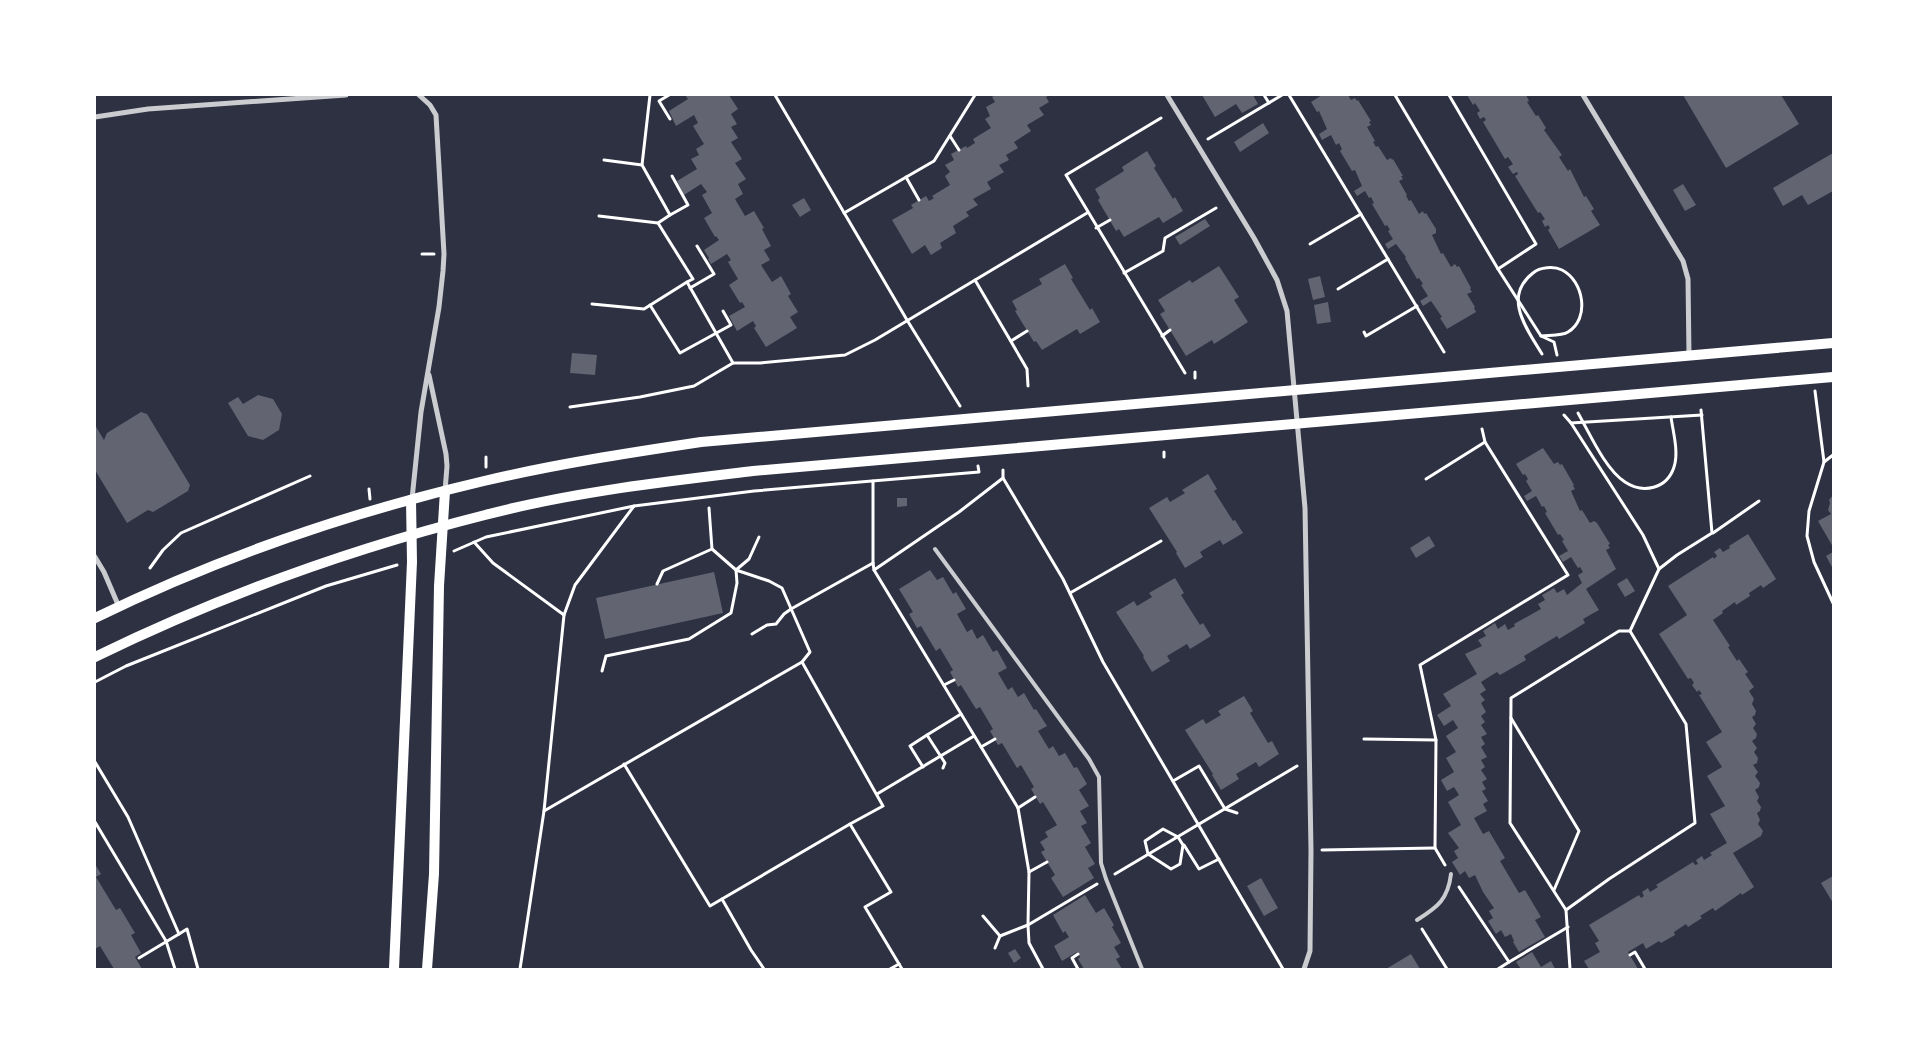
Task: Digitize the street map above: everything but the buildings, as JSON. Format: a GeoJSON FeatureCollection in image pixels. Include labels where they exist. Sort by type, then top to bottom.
{"type":"FeatureCollection","features":[{"type":"Feature","properties":{"kind":"main road"},"geometry":{"type":"LineString","coordinates":[[95,618],[192,575],[256,550],[371,511],[486,480],[594,458],[701,442],[1833,343]]}},
{"type":"Feature","properties":{"kind":"main road"},"geometry":{"type":"LineString","coordinates":[[95,657],[169,622],[275,579],[412,534],[486,514],[636,485],[753,471],[1833,377]]}},
{"type":"Feature","properties":{"kind":"main road"},"geometry":{"type":"LineString","coordinates":[[427,969],[434,874],[441,554],[445,491]]}},
{"type":"Feature","properties":{"kind":"main road"},"geometry":{"type":"LineString","coordinates":[[394,969],[412,562],[412,500]]}},
{"type":"Feature","properties":{"kind":"street"},"geometry":{"type":"LineString","coordinates":[[95,116],[148,109],[346,95]]}},
{"type":"Feature","properties":{"kind":"street"},"geometry":{"type":"LineString","coordinates":[[412,500],[421,412],[439,307],[444,254],[436,115],[421,95]]}},
{"type":"Feature","properties":{"kind":"street"},"geometry":{"type":"LineString","coordinates":[[1167,95],[1277,280],[1287,311],[1305,508],[1311,850],[1310,951],[1304,969]]}},
{"type":"Feature","properties":{"kind":"street"},"geometry":{"type":"LineString","coordinates":[[1584,95],[1683,260],[1688,279],[1688,355]]}},
{"type":"Feature","properties":{"kind":"street"},"geometry":{"type":"LineString","coordinates":[[429,372],[446,454],[445,491]]}},
{"type":"Feature","properties":{"kind":"street"},"geometry":{"type":"LineString","coordinates":[[95,557],[104,572],[119,607]]}},
{"type":"Feature","properties":{"kind":"lane"},"geometry":{"type":"LineString","coordinates":[[935,549],[1089,759],[1099,777],[1101,863],[1142,969]]}},
{"type":"Feature","properties":{"kind":"lane"},"geometry":{"type":"LineString","coordinates":[[1417,920],[1435,909],[1443,900],[1449,886],[1451,874]]}},
{"type":"Feature","properties":{"kind":"path"},"geometry":{"type":"LineString","coordinates":[[650,95],[642,165],[670,215]]}},
{"type":"Feature","properties":{"kind":"path"},"geometry":{"type":"LineString","coordinates":[[669,95],[659,101],[670,119]]}},
{"type":"Feature","properties":{"kind":"path"},"geometry":{"type":"LineString","coordinates":[[775,95],[907,320],[968,418]]}},
{"type":"Feature","properties":{"kind":"path"},"geometry":{"type":"LineString","coordinates":[[844,213],[934,161],[975,95]]}},
{"type":"Feature","properties":{"kind":"path"},"geometry":{"type":"LineString","coordinates":[[1264,95],[1269,103]]}},
{"type":"Feature","properties":{"kind":"path"},"geometry":{"type":"LineString","coordinates":[[1198,145],[1282,95]]}},
{"type":"Feature","properties":{"kind":"path"},"geometry":{"type":"LineString","coordinates":[[1290,95],[1444,352]]}},
{"type":"Feature","properties":{"kind":"path"},"geometry":{"type":"LineString","coordinates":[[1394,95],[1498,269],[1541,336],[1554,342],[1561,367]]}},
{"type":"Feature","properties":{"kind":"path"},"geometry":{"type":"LineString","coordinates":[[1449,95],[1536,244],[1498,269]]}},
{"type":"Feature","properties":{"kind":"path"},"geometry":{"type":"LineString","coordinates":[[1161,118],[1066,175],[1096,228],[1185,373]]}},
{"type":"Feature","properties":{"kind":"path"},"geometry":{"type":"LineString","coordinates":[[950,135],[959,150]]}},
{"type":"Feature","properties":{"kind":"path"},"geometry":{"type":"LineString","coordinates":[[604,160],[642,165]]}},
{"type":"Feature","properties":{"kind":"path"},"geometry":{"type":"LineString","coordinates":[[599,216],[658,223],[688,205],[672,176]]}},
{"type":"Feature","properties":{"kind":"path"},"geometry":{"type":"LineString","coordinates":[[906,177],[919,200]]}},
{"type":"Feature","properties":{"kind":"path"},"geometry":{"type":"LineString","coordinates":[[1124,273],[1163,251],[1165,238],[1216,208]]}},
{"type":"Feature","properties":{"kind":"path"},"geometry":{"type":"LineString","coordinates":[[570,407],[640,397],[694,386],[733,363],[760,363],[845,355],[876,340],[1088,213]]}},
{"type":"Feature","properties":{"kind":"path"},"geometry":{"type":"LineString","coordinates":[[1310,244],[1361,214]]}},
{"type":"Feature","properties":{"kind":"path"},"geometry":{"type":"LineString","coordinates":[[1096,228],[1110,220]]}},
{"type":"Feature","properties":{"kind":"path"},"geometry":{"type":"LineString","coordinates":[[592,304],[644,309],[693,278],[658,223]]}},
{"type":"Feature","properties":{"kind":"path"},"geometry":{"type":"LineString","coordinates":[[690,288],[714,274],[697,246]]}},
{"type":"Feature","properties":{"kind":"path"},"geometry":{"type":"LineString","coordinates":[[1338,289],[1388,259]]}},
{"type":"Feature","properties":{"kind":"path"},"geometry":{"type":"LineString","coordinates":[[976,280],[1027,369],[1028,386]]}},
{"type":"Feature","properties":{"kind":"path"},"geometry":{"type":"LineString","coordinates":[[1541,336],[1567,333],[1577,323],[1581,313],[1581,293],[1575,281]]}},
{"type":"Feature","properties":{"kind":"path"},"geometry":{"type":"LineString","coordinates":[[686,282],[733,363]]}},
{"type":"Feature","properties":{"kind":"path"},"geometry":{"type":"LineString","coordinates":[[650,305],[680,354],[731,325],[723,311]]}},
{"type":"Feature","properties":{"kind":"path"},"geometry":{"type":"LineString","coordinates":[[1364,332],[1366,336],[1416,306]]}},
{"type":"Feature","properties":{"kind":"path"},"geometry":{"type":"LineString","coordinates":[[1162,336],[1170,330]]}},
{"type":"Feature","properties":{"kind":"path"},"geometry":{"type":"LineString","coordinates":[[1011,341],[1027,331]]}},
{"type":"Feature","properties":{"kind":"path"},"geometry":{"type":"LineString","coordinates":[[1195,372],[1195,378]]}},
{"type":"Feature","properties":{"kind":"path"},"geometry":{"type":"LineString","coordinates":[[1815,379],[1824,462],[1809,511],[1807,536],[1814,562],[1833,602]]}},
{"type":"Feature","properties":{"kind":"path"},"geometry":{"type":"LineString","coordinates":[[1551,402],[1571,423],[1643,535],[1659,570]]}},
{"type":"Feature","properties":{"kind":"path"},"geometry":{"type":"LineString","coordinates":[[1701,410],[1712,533]]}},
{"type":"Feature","properties":{"kind":"path"},"geometry":{"type":"LineString","coordinates":[[1571,423],[1702,415]]}},
{"type":"Feature","properties":{"kind":"path"},"geometry":{"type":"LineString","coordinates":[[1671,417],[1675,450],[1674,466]]}},
{"type":"Feature","properties":{"kind":"path"},"geometry":{"type":"LineString","coordinates":[[1482,429],[1485,442],[1568,574],[1420,665],[1436,740],[1434,848],[1509,962]]}},
{"type":"Feature","properties":{"kind":"path"},"geometry":{"type":"LineString","coordinates":[[1426,479],[1485,442]]}},
{"type":"Feature","properties":{"kind":"path"},"geometry":{"type":"LineString","coordinates":[[441,554],[461,549],[486,537],[634,506],[754,491],[979,472],[977,451]]}},
{"type":"Feature","properties":{"kind":"path"},"geometry":{"type":"LineString","coordinates":[[1824,462],[1833,456]]}},
{"type":"Feature","properties":{"kind":"path"},"geometry":{"type":"LineString","coordinates":[[1003,470],[1003,478],[1063,579],[1103,662],[1283,969]]}},
{"type":"Feature","properties":{"kind":"path"},"geometry":{"type":"LineString","coordinates":[[150,568],[163,550],[181,533],[310,476]]}},
{"type":"Feature","properties":{"kind":"path"},"geometry":{"type":"LineString","coordinates":[[874,570],[959,512],[1003,478]]}},
{"type":"Feature","properties":{"kind":"path"},"geometry":{"type":"LineString","coordinates":[[873,481],[872,563],[874,570],[1018,808],[1029,872],[1029,943],[1043,969]]}},
{"type":"Feature","properties":{"kind":"path"},"geometry":{"type":"LineString","coordinates":[[1630,631],[1659,570],[1677,555],[1759,501]]}},
{"type":"Feature","properties":{"kind":"path"},"geometry":{"type":"LineString","coordinates":[[520,969],[544,811],[564,615],[575,585],[634,506]]}},
{"type":"Feature","properties":{"kind":"path"},"geometry":{"type":"LineString","coordinates":[[544,811],[802,662],[810,652],[782,588],[769,581],[736,570],[712,549],[709,508]]}},
{"type":"Feature","properties":{"kind":"path"},"geometry":{"type":"LineString","coordinates":[[736,570],[748,559],[759,536]]}},
{"type":"Feature","properties":{"kind":"path"},"geometry":{"type":"LineString","coordinates":[[1070,593],[1161,541]]}},
{"type":"Feature","properties":{"kind":"path"},"geometry":{"type":"LineString","coordinates":[[474,542],[493,563],[564,615]]}},
{"type":"Feature","properties":{"kind":"path"},"geometry":{"type":"LineString","coordinates":[[657,584],[663,571],[712,549]]}},
{"type":"Feature","properties":{"kind":"path"},"geometry":{"type":"LineString","coordinates":[[95,682],[126,666],[326,586],[412,562]]}},
{"type":"Feature","properties":{"kind":"path"},"geometry":{"type":"LineString","coordinates":[[752,634],[767,625],[776,624],[791,609],[872,563]]}},
{"type":"Feature","properties":{"kind":"path"},"geometry":{"type":"LineString","coordinates":[[602,671],[606,656],[689,639],[732,612],[737,582],[736,570]]}},
{"type":"Feature","properties":{"kind":"path"},"geometry":{"type":"LineString","coordinates":[[908,625],[913,622]]}},
{"type":"Feature","properties":{"kind":"path"},"geometry":{"type":"LineString","coordinates":[[1570,969],[1566,910],[1510,823],[1510,698],[1619,631],[1630,631]]}},
{"type":"Feature","properties":{"kind":"path"},"geometry":{"type":"LineString","coordinates":[[1566,910],[1695,823],[1686,724],[1630,631]]}},
{"type":"Feature","properties":{"kind":"path"},"geometry":{"type":"LineString","coordinates":[[624,764],[710,906],[722,900],[883,806],[802,662]]}},
{"type":"Feature","properties":{"kind":"path"},"geometry":{"type":"LineString","coordinates":[[944,685],[954,680]]}},
{"type":"Feature","properties":{"kind":"path"},"geometry":{"type":"LineString","coordinates":[[923,767],[910,746],[961,714]]}},
{"type":"Feature","properties":{"kind":"path"},"geometry":{"type":"LineString","coordinates":[[1510,718],[1579,832],[1554,891]]}},
{"type":"Feature","properties":{"kind":"path"},"geometry":{"type":"LineString","coordinates":[[927,735],[945,763],[943,768]]}},
{"type":"Feature","properties":{"kind":"path"},"geometry":{"type":"LineString","coordinates":[[877,794],[974,736]]}},
{"type":"Feature","properties":{"kind":"path"},"geometry":{"type":"LineString","coordinates":[[981,747],[994,739]]}},
{"type":"Feature","properties":{"kind":"path"},"geometry":{"type":"LineString","coordinates":[[1364,739],[1436,740]]}},
{"type":"Feature","properties":{"kind":"path"},"geometry":{"type":"LineString","coordinates":[[995,948],[1000,936],[1028,925],[1308,759]]}},
{"type":"Feature","properties":{"kind":"path"},"geometry":{"type":"LineString","coordinates":[[95,762],[128,817],[179,934]]}},
{"type":"Feature","properties":{"kind":"path"},"geometry":{"type":"LineString","coordinates":[[1173,781],[1199,766],[1225,809],[1238,813]]}},
{"type":"Feature","properties":{"kind":"path"},"geometry":{"type":"LineString","coordinates":[[1018,808],[1036,797]]}},
{"type":"Feature","properties":{"kind":"path"},"geometry":{"type":"LineString","coordinates":[[95,822],[166,941],[175,969]]}},
{"type":"Feature","properties":{"kind":"path"},"geometry":{"type":"LineString","coordinates":[[850,824],[891,892],[865,907],[902,969]]}},
{"type":"Feature","properties":{"kind":"path"},"geometry":{"type":"LineString","coordinates":[[1184,845],[1180,864],[1171,869],[1148,854],[1145,841],[1163,829],[1178,837],[1184,845],[1200,869],[1218,859]]}},
{"type":"Feature","properties":{"kind":"path"},"geometry":{"type":"LineString","coordinates":[[1311,850],[1434,848]]}},
{"type":"Feature","properties":{"kind":"path"},"geometry":{"type":"LineString","coordinates":[[1029,872],[1047,862]]}},
{"type":"Feature","properties":{"kind":"path"},"geometry":{"type":"LineString","coordinates":[[722,900],[764,969]]}},
{"type":"Feature","properties":{"kind":"path"},"geometry":{"type":"LineString","coordinates":[[983,916],[1000,936]]}},
{"type":"Feature","properties":{"kind":"path"},"geometry":{"type":"LineString","coordinates":[[1417,920],[1447,969]]}},
{"type":"Feature","properties":{"kind":"path"},"geometry":{"type":"LineString","coordinates":[[1498,969],[1568,927]]}},
{"type":"Feature","properties":{"kind":"path"},"geometry":{"type":"LineString","coordinates":[[138,958],[187,929],[198,969]]}},
{"type":"Feature","properties":{"kind":"path"},"geometry":{"type":"LineString","coordinates":[[1630,955],[1635,952],[1645,969]]}},
{"type":"Feature","properties":{"kind":"path"},"geometry":{"type":"LineString","coordinates":[[1078,954],[1072,958],[1078,969]]}},
{"type":"Feature","properties":{"kind":"path"},"geometry":{"type":"LineString","coordinates":[[890,969],[899,964]]}}]}
